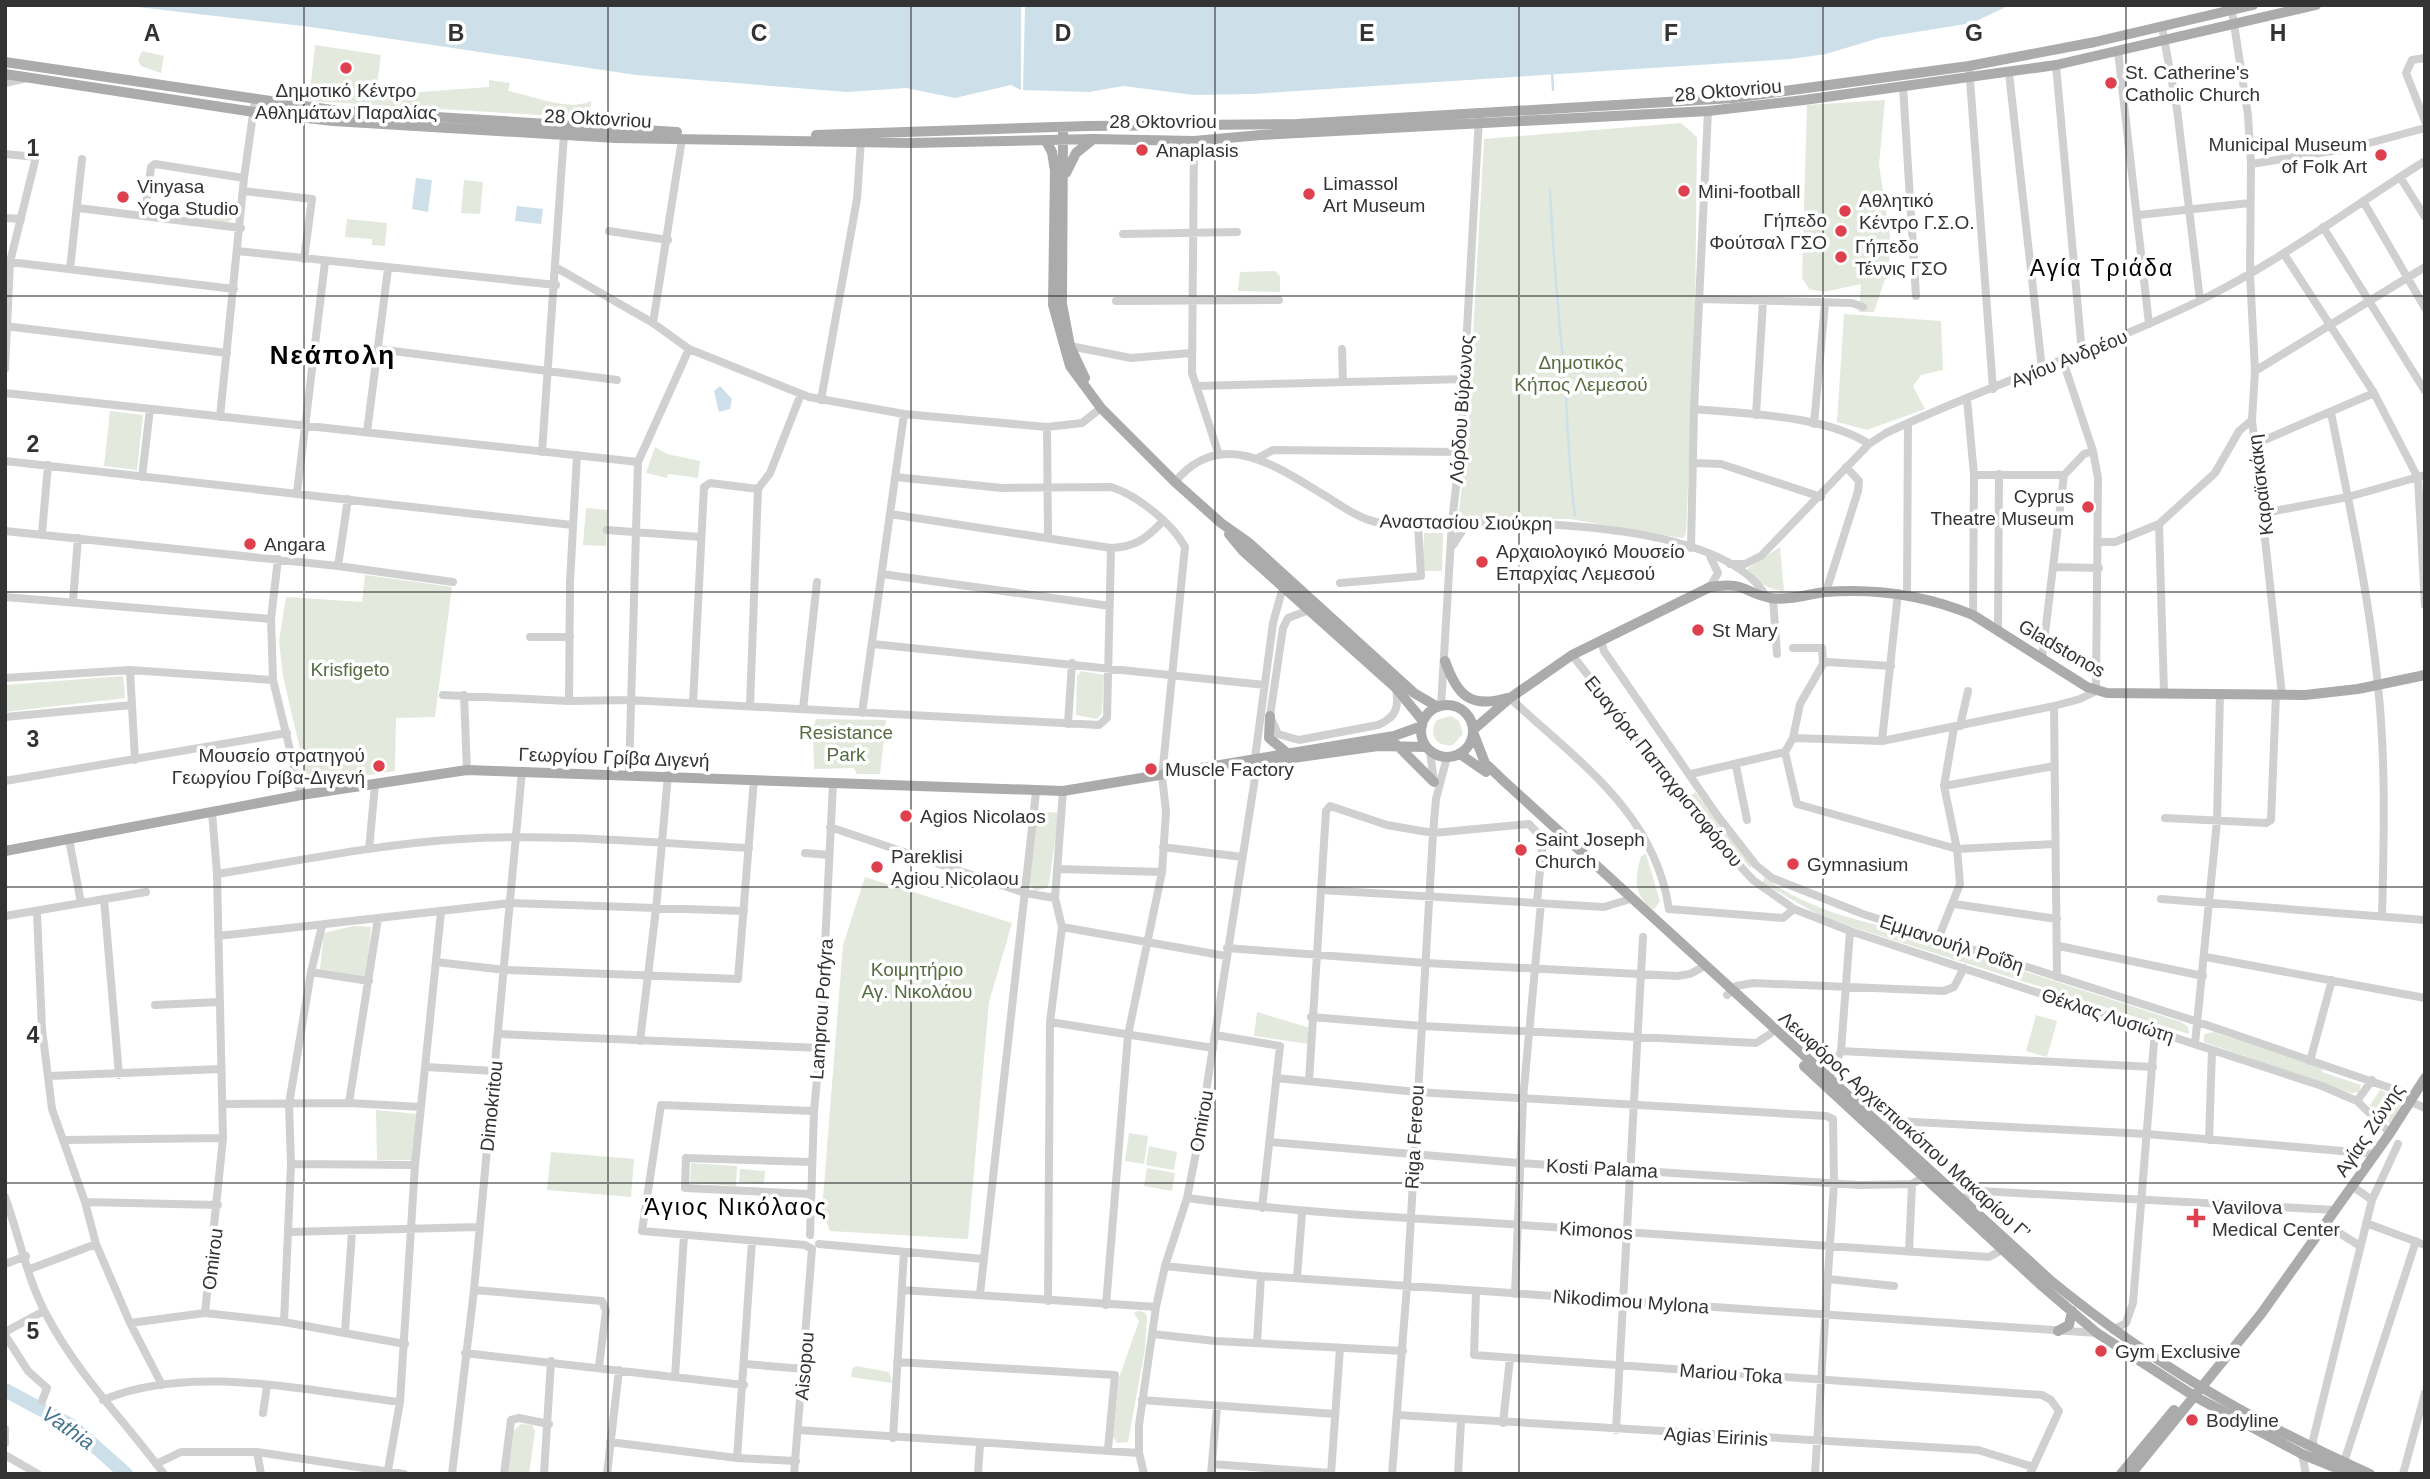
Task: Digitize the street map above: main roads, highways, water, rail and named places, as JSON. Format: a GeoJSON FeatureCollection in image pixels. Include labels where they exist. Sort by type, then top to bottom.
{"type":"FeatureCollection","features":[{"type":"Feature","properties":{"kind":"main road","name":"28 Oktovriou"},"geometry":{"type":"LineString","coordinates":[[5,74],[254,106],[686,133],[863,134],[1063,126],[1242,126],[1732,98],[1969,66],[2162,27],[2253,5]]}},
{"type":"Feature","properties":{"kind":"main road","name":"28 Oktovriou"},"geometry":{"type":"LineString","coordinates":[[5,62],[333,121],[682,139],[912,143],[1094,139],[1194,141],[1708,111],[2009,74],[2315,5]]}},
{"type":"Feature","properties":{"kind":"main road"},"geometry":{"type":"LineString","coordinates":[[1063,126],[1065,179],[1062,304],[1070,346],[1101,408]]}},
{"type":"Feature","properties":{"kind":"main road"},"geometry":{"type":"LineString","coordinates":[[1065,179],[1076,153],[1094,139]]}},
{"type":"Feature","properties":{"kind":"main road"},"geometry":{"type":"LineString","coordinates":[[1046,141],[1052,152],[1055,171],[1051,279],[1055,319],[1070,366],[1101,408],[1175,482],[1221,523],[1248,542],[1414,694],[1440,706],[1450,705],[1466,713],[1473,731]]}},
{"type":"Feature","properties":{"kind":"main road"},"geometry":{"type":"LineString","coordinates":[[1221,523],[1243,551],[1396,688],[1422,723],[1428,749],[1447,757],[1460,754],[1469,745],[1473,731],[1510,698]]}},
{"type":"Feature","properties":{"kind":"main road","name":"Gladstonos"},"geometry":{"type":"LineString","coordinates":[[1510,698],[1572,655],[1601,640],[1710,587],[1736,585],[1770,597],[1864,590],[1903,594],[1973,615],[2096,691],[2164,694],[2335,692],[2425,675]]}},
{"type":"Feature","properties":{"kind":"main road"},"geometry":{"type":"LineString","coordinates":[[1445,661],[1452,679],[1468,697],[1487,704],[1510,698]]}},
{"type":"Feature","properties":{"kind":"main road"},"geometry":{"type":"LineString","coordinates":[[1422,723],[1440,706]]}},
{"type":"Feature","properties":{"kind":"main road"},"geometry":{"type":"LineString","coordinates":[[1270,716],[1269,738],[1286,752]]}},
{"type":"Feature","properties":{"kind":"main road","name":"Γεωργίου Γρίβα Διγενή"},"geometry":{"type":"LineString","coordinates":[[1256,762],[1286,752],[1394,736],[1422,723]]}},
{"type":"Feature","properties":{"kind":"main road","name":"Λεωφόρος Αρχιεπισκόπου Μακαρίου Γ’"},"geometry":{"type":"LineString","coordinates":[[1473,731],[1485,763],[1659,922],[1770,1034],[2050,1280],[2194,1391],[2370,1474]]}},
{"type":"Feature","properties":{"kind":"main road"},"geometry":{"type":"LineString","coordinates":[[1397,745],[1434,782]]}},
{"type":"Feature","properties":{"kind":"main road","name":"Γεωργίου Γρίβα Διγενή"},"geometry":{"type":"LineString","coordinates":[[5,851],[301,795],[467,770],[668,775],[1035,792],[1063,791],[1226,766],[1397,745],[1428,749]]}},
{"type":"Feature","properties":{"kind":"main road","name":"Λεωφόρος Αρχιεπισκόπου Μακαρίου Γ’"},"geometry":{"type":"LineString","coordinates":[[1460,754],[1479,765],[1701,968],[1882,1127],[2004,1250],[2097,1333],[2302,1454],[2351,1474]]}},
{"type":"Feature","properties":{"kind":"main road","name":"Αγίας Ζώνης"},"geometry":{"type":"LineString","coordinates":[[2121,1474],[2268,1302],[2376,1154],[2425,1078]]}},
{"type":"Feature","properties":{"kind":"main road"},"geometry":{"type":"LineString","coordinates":[[2058,1331],[2069,1325],[2072,1311]]}},
{"type":"Feature","properties":{"kind":"main road","name":"Αγίας Ζώνης"},"geometry":{"type":"LineString","coordinates":[[2131,1474],[2194,1391]]}},
{"type":"Feature","properties":{"kind":"water"},"geometry":{"type":"Polygon","coordinates":[[[120,5],[2010,5],[1972,23],[1879,38],[1826,54],[1791,59],[1252,94],[1194,95],[1123,86],[1089,92],[1021,90],[1011,85],[955,98],[906,88],[847,92],[636,75],[311,27],[120,5]]]}},
{"type":"Feature","properties":{"kind":"water"},"geometry":{"type":"Polygon","coordinates":[[[416,178],[432,180],[428,212],[412,209],[416,178]]]}},
{"type":"Feature","properties":{"kind":"water"},"geometry":{"type":"Polygon","coordinates":[[[517,206],[543,209],[541,224],[515,221],[517,206]]]}},
{"type":"Feature","properties":{"kind":"water"},"geometry":{"type":"Polygon","coordinates":[[[720,386],[732,399],[730,409],[719,412],[714,391],[720,386]]]}},
{"type":"Feature","properties":{"kind":"waterway"},"geometry":{"type":"LineString","coordinates":[[1552,72],[1553,90]]}},
{"type":"Feature","properties":{"kind":"waterway"},"geometry":{"type":"LineString","coordinates":[[1550,190],[1575,515]]}},
{"type":"Feature","properties":{"kind":"waterway","name":"Vathia"},"geometry":{"type":"LineString","coordinates":[[5,1390],[72,1426],[126,1474]]}},
{"type":"Feature","properties":{"kind":"place","name":"Δημοτικό Κέντρο Αθλημάτων Παραλίας"},"geometry":{"type":"Point","coordinates":[346,68]}},
{"type":"Feature","properties":{"kind":"place","name":"St. Catherine's Catholic Church"},"geometry":{"type":"Point","coordinates":[2111,83]}},
{"type":"Feature","properties":{"kind":"place","name":"Anaplasis"},"geometry":{"type":"Point","coordinates":[1142,150]}},
{"type":"Feature","properties":{"kind":"place","name":"Municipal Museum of Folk Art"},"geometry":{"type":"Point","coordinates":[2381,155]}},
{"type":"Feature","properties":{"kind":"place","name":"Mini-football"},"geometry":{"type":"Point","coordinates":[1684,191]}},
{"type":"Feature","properties":{"kind":"place","name":"Limassol Art Museum"},"geometry":{"type":"Point","coordinates":[1309,194]}},
{"type":"Feature","properties":{"kind":"place","name":"Vinyasa Yoga Studio"},"geometry":{"type":"Point","coordinates":[123,197]}},
{"type":"Feature","properties":{"kind":"place","name":"Αθλητικό Κέντρο Γ.Σ.Ο."},"geometry":{"type":"Point","coordinates":[1845,211]}},
{"type":"Feature","properties":{"kind":"place","name":"Γήπεδο Φούτσαλ ΓΣΟ"},"geometry":{"type":"Point","coordinates":[1841,231]}},
{"type":"Feature","properties":{"kind":"place","name":"Γήπεδο Τέννις ΓΣΟ"},"geometry":{"type":"Point","coordinates":[1841,257]}},
{"type":"Feature","properties":{"kind":"place","name":"Cyprus Theatre Museum"},"geometry":{"type":"Point","coordinates":[2088,507]}},
{"type":"Feature","properties":{"kind":"place","name":"Angara"},"geometry":{"type":"Point","coordinates":[250,544]}},
{"type":"Feature","properties":{"kind":"place","name":"Αρχαιολογικό Μουσείο Επαρχίας Λεμεσού"},"geometry":{"type":"Point","coordinates":[1482,562]}},
{"type":"Feature","properties":{"kind":"place","name":"St Mary"},"geometry":{"type":"Point","coordinates":[1698,630]}},
{"type":"Feature","properties":{"kind":"place","name":"Μουσείο στρατηγού Γεωργίου Γρίβα-Διγενή"},"geometry":{"type":"Point","coordinates":[379,766]}},
{"type":"Feature","properties":{"kind":"place","name":"Muscle Factory"},"geometry":{"type":"Point","coordinates":[1151,769]}},
{"type":"Feature","properties":{"kind":"place","name":"Agios Nicolaos"},"geometry":{"type":"Point","coordinates":[906,816]}},
{"type":"Feature","properties":{"kind":"place","name":"Saint Joseph Church"},"geometry":{"type":"Point","coordinates":[1521,850]}},
{"type":"Feature","properties":{"kind":"place","name":"Gymnasium"},"geometry":{"type":"Point","coordinates":[1793,864]}},
{"type":"Feature","properties":{"kind":"place","name":"Pareklisi Agiou Nicolaou"},"geometry":{"type":"Point","coordinates":[877,867]}},
{"type":"Feature","properties":{"kind":"place","name":"Vavilova Medical Center"},"geometry":{"type":"Point","coordinates":[2196,1218]}},
{"type":"Feature","properties":{"kind":"place","name":"Gym Exclusive"},"geometry":{"type":"Point","coordinates":[2101,1351]}},
{"type":"Feature","properties":{"kind":"place","name":"Bodyline"},"geometry":{"type":"Point","coordinates":[2192,1420]}},
{"type":"Feature","properties":{"kind":"district","name":"Αγία Τριάδα"},"geometry":{"type":"Point","coordinates":[2102,268]}},
{"type":"Feature","properties":{"kind":"district","name":"Νεάπολη"},"geometry":{"type":"Point","coordinates":[333,355]}},
{"type":"Feature","properties":{"kind":"district","name":"Άγιος Νικόλαος"},"geometry":{"type":"Point","coordinates":[736,1207]}},
{"type":"Feature","properties":{"kind":"park label","name":"Δημοτικός Κήπος Λεμεσού"},"geometry":{"type":"Point","coordinates":[1581,373]}},
{"type":"Feature","properties":{"kind":"park label","name":"Krisfigeto"},"geometry":{"type":"Point","coordinates":[350,669]}},
{"type":"Feature","properties":{"kind":"park label","name":"Resistance Park"},"geometry":{"type":"Point","coordinates":[846,743]}},
{"type":"Feature","properties":{"kind":"park label","name":"Κοιμητήριο Αγ. Νικολάου"},"geometry":{"type":"Point","coordinates":[917,980]}}]}
